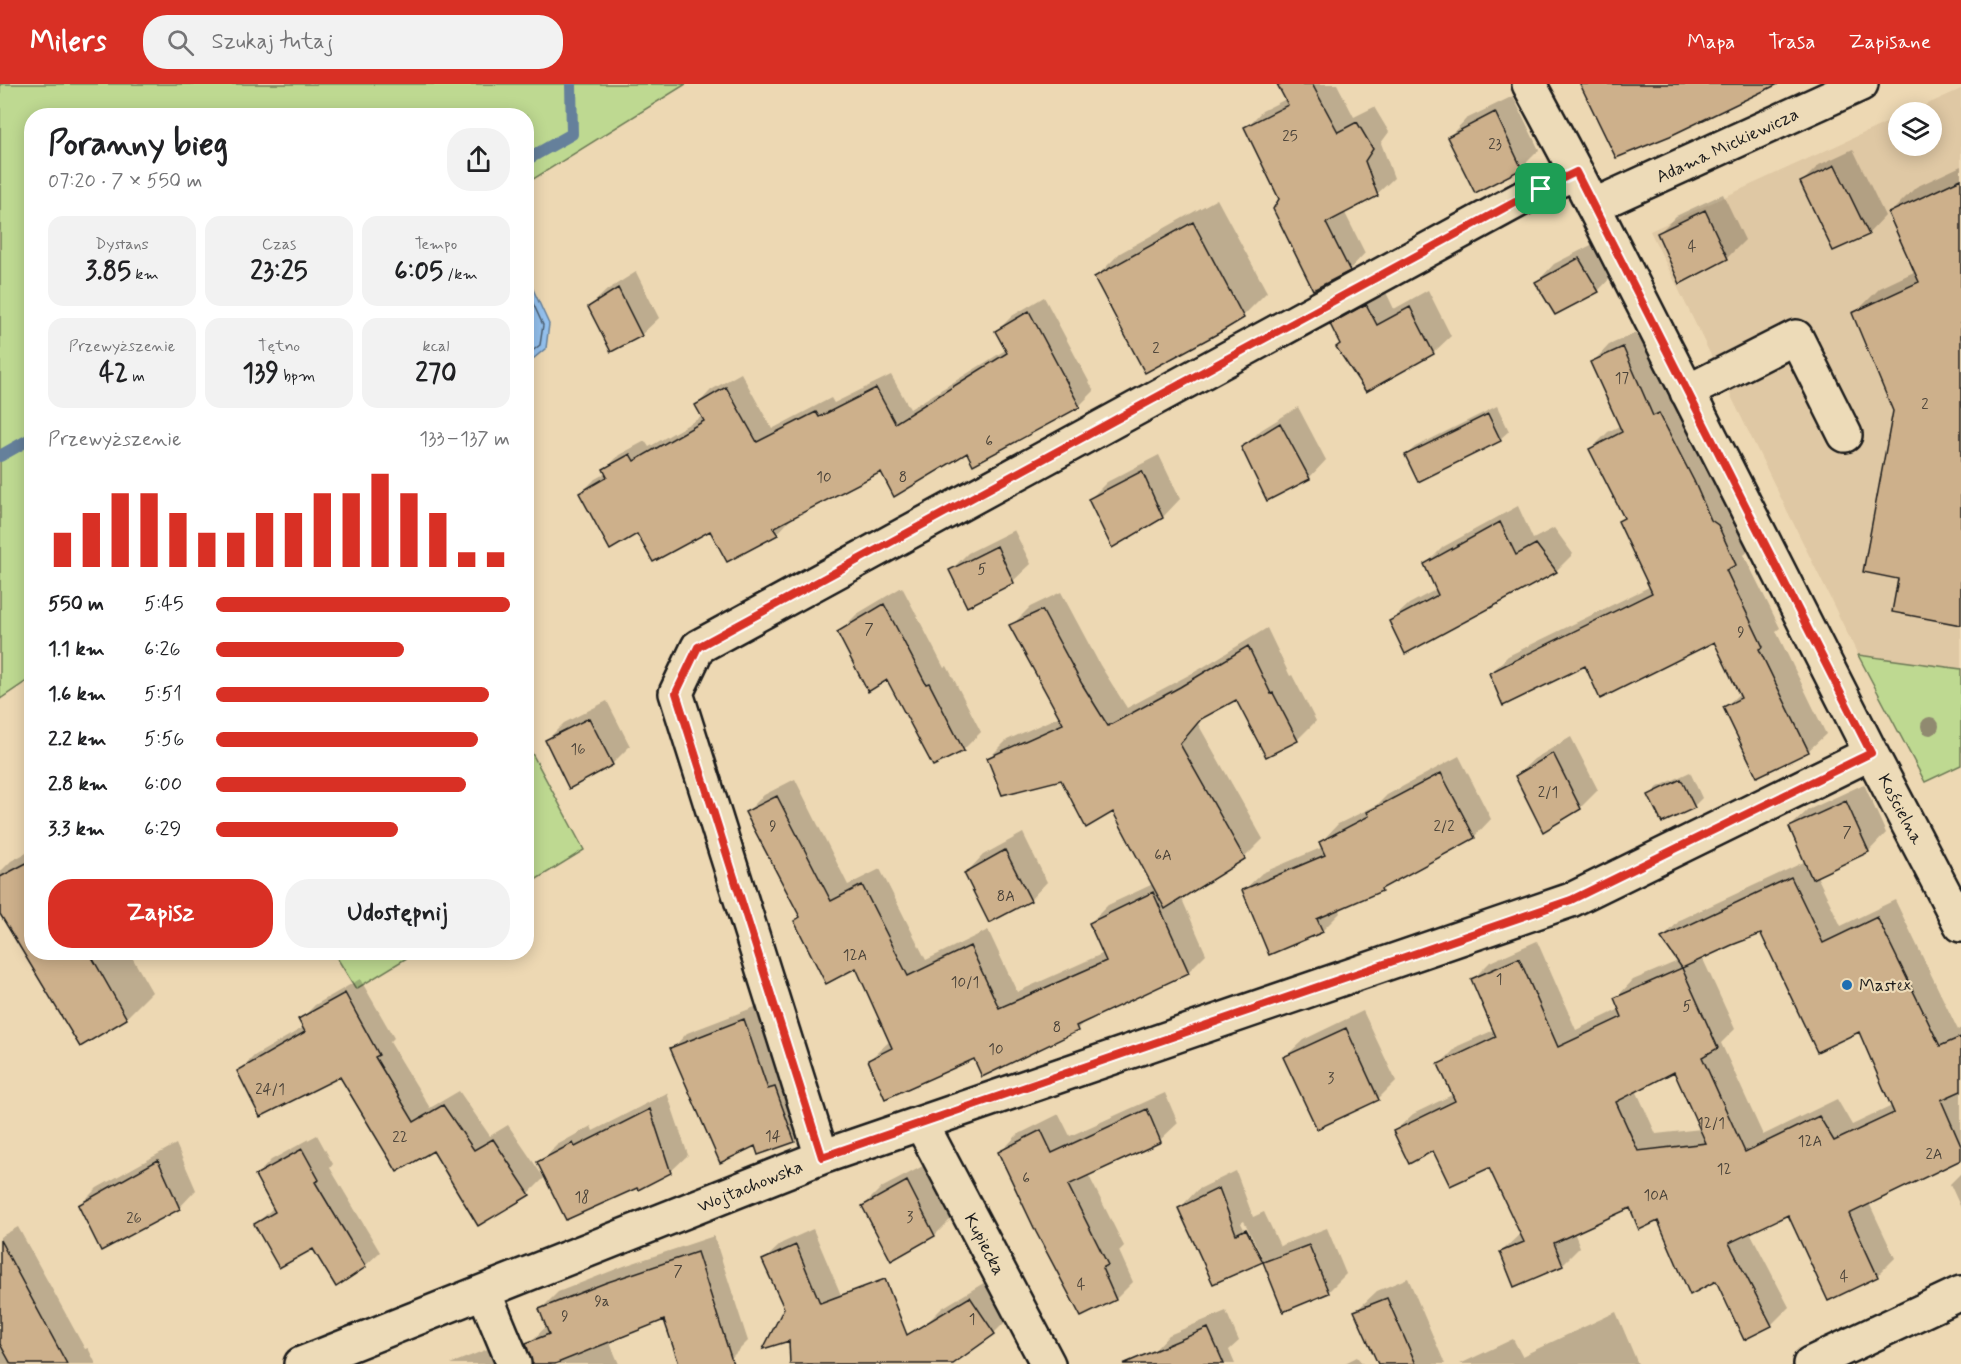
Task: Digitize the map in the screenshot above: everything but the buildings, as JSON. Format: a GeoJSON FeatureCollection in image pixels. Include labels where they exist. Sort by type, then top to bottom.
{"type":"FeatureCollection","features":[{"type":"Feature","properties":{"kind":"street","name":"Kościelna"},"geometry":{"type":"LineString","coordinates":[[1529,84],[1961,925]]}},
{"type":"Feature","properties":{"kind":"street","name":"Adama Mickiewicza"},"geometry":{"type":"LineString","coordinates":[[1593,206],[1861,84]]}},
{"type":"Feature","properties":{"kind":"street"},"geometry":{"type":"LineString","coordinates":[[822,1157],[676,693],[698,647],[1507,207],[1576,172]]}},
{"type":"Feature","properties":{"kind":"street"},"geometry":{"type":"LineString","coordinates":[[1687,392],[1796,337],[1845,435]]}},
{"type":"Feature","properties":{"kind":"street","name":"Wojtachowska"},"geometry":{"type":"LineString","coordinates":[[301,1364],[822,1157],[1571,900],[1871,753]]}},
{"type":"Feature","properties":{"kind":"street","name":"Kupiecka"},"geometry":{"type":"LineString","coordinates":[[921,1124],[1048,1364]]}},
{"type":"Feature","properties":{"kind":"street"},"geometry":{"type":"LineString","coordinates":[[484,1292],[514,1364]]}},
{"type":"Feature","properties":{"kind":"street"},"geometry":{"type":"LineString","coordinates":[[1810,1364],[1961,1293]]}},
{"type":"Feature","properties":{"kind":"shaded area"},"geometry":{"type":"Polygon","coordinates":[[[1961,89],[1961,669],[1858,655],[1650,231],[1888,122],[1888,156],[1942,156],[1942,102],[1932,102],[1961,89]]]}},
{"type":"Feature","properties":{"kind":"green space"},"geometry":{"type":"Polygon","coordinates":[[[0,84],[686,84],[534,179],[534,108],[24,108],[24,683],[0,699],[0,84]]]}},
{"type":"Feature","properties":{"kind":"green space"},"geometry":{"type":"Polygon","coordinates":[[[1858,655],[1961,669],[1961,765],[1925,782],[1858,655]]]}},
{"type":"Feature","properties":{"kind":"green space"},"geometry":{"type":"Polygon","coordinates":[[[534,757],[584,850],[534,881],[534,757]]]}},
{"type":"Feature","properties":{"kind":"green space"},"geometry":{"type":"Polygon","coordinates":[[[338,960],[404,960],[356,989],[338,960]]]}},
{"type":"Feature","properties":{"kind":"water"},"geometry":{"type":"Polygon","coordinates":[[[534,291],[549,324],[546,348],[534,358],[534,291]]]}},
{"type":"Feature","properties":{"kind":"waterway"},"geometry":{"type":"LineString","coordinates":[[534,155],[572,134],[571,84]]}},
{"type":"Feature","properties":{"kind":"waterway"},"geometry":{"type":"LineString","coordinates":[[0,456],[24,442]]}},
{"type":"Feature","properties":{"kind":"place","name":"Mastex"},"geometry":{"type":"Point","coordinates":[1847,985]}},
{"type":"Feature","properties":{"kind":"route"},"geometry":{"type":"LineString","coordinates":[[1576,172],[1871,753],[1571,900],[822,1157],[676,693],[698,647],[1541,189],[1576,172]]}}]}
